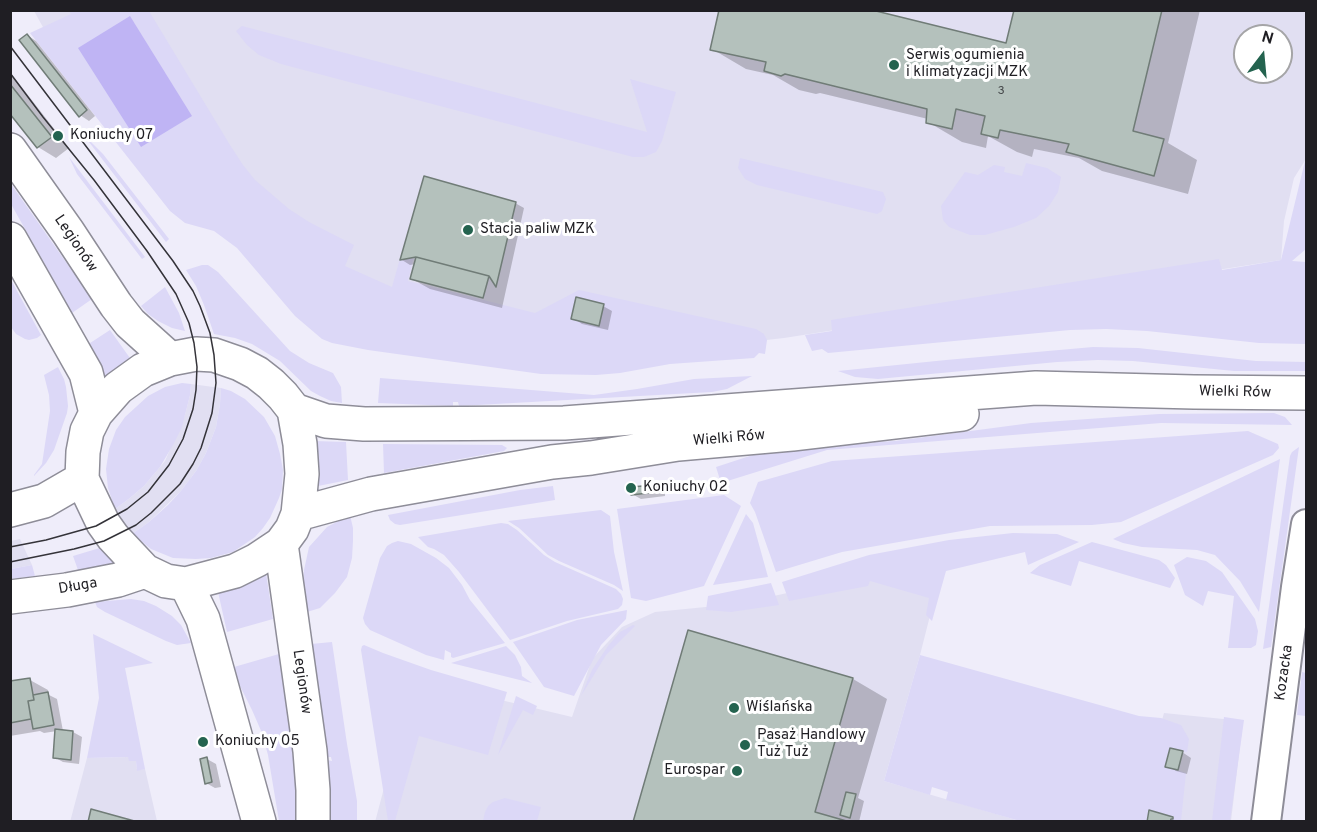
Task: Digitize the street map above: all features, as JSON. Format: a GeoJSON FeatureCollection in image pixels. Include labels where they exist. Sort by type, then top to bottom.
{"type":"FeatureCollection","features":[{"type":"Feature","properties":{"kind":"street","name":"Legionów"},"geometry":{"type":"LineString","coordinates":[[10,150],[116,305],[130,323],[170,359]]}},
{"type":"Feature","properties":{"kind":"street"},"geometry":{"type":"LineString","coordinates":[[10,238],[86,373],[96,413]]}},
{"type":"Feature","properties":{"kind":"street"},"geometry":{"type":"LineString","coordinates":[[196,354],[214,355],[240,364],[271,384],[294,410],[302,474],[298,514],[292,529],[281,544],[235,571],[186,584],[166,581],[145,571],[113,537],[82,479],[83,452],[87,431],[96,413],[118,388],[143,370],[170,359],[196,354]]}},
{"type":"Feature","properties":{"kind":"street","name":"Wielki Rów"},"geometry":{"type":"LineString","coordinates":[[294,410],[326,421],[356,423],[564,423],[1036,388],[1306,393]]}},
{"type":"Feature","properties":{"kind":"street","name":"Wielki Rów"},"geometry":{"type":"LineString","coordinates":[[298,514],[371,494],[552,462],[678,444],[792,434],[1163,391]]}},
{"type":"Feature","properties":{"kind":"street"},"geometry":{"type":"LineString","coordinates":[[10,510],[44,501],[82,479]]}},
{"type":"Feature","properties":{"kind":"street","name":"Kozacka"},"geometry":{"type":"LineString","coordinates":[[1266,822],[1301,588],[1306,524]]}},
{"type":"Feature","properties":{"kind":"street","name":"Legionów"},"geometry":{"type":"LineString","coordinates":[[281,544],[310,751],[314,822]]}},
{"type":"Feature","properties":{"kind":"street","name":"Długa"},"geometry":{"type":"LineString","coordinates":[[10,597],[77,588],[118,580],[145,571]]}},
{"type":"Feature","properties":{"kind":"street"},"geometry":{"type":"LineString","coordinates":[[186,584],[203,619],[259,822]]}},
{"type":"Feature","properties":{"kind":"shaded area"},"geometry":{"type":"Polygon","coordinates":[[[34,11],[1306,11],[1306,159],[1294,178],[1284,221],[1281,260],[784,338],[599,359],[394,340],[58,54],[34,11]]]}},
{"type":"Feature","properties":{"kind":"shaded area"},"geometry":{"type":"Polygon","coordinates":[[[69,11],[149,11],[230,145],[255,180],[289,209],[354,245],[345,266],[392,287],[401,255],[413,259],[408,281],[535,313],[579,290],[756,329],[764,334],[767,340],[765,354],[759,353],[754,358],[670,364],[620,373],[541,374],[368,350],[322,339],[295,316],[237,248],[214,231],[185,223],[170,211],[30,33],[71,14],[69,11]]]}},
{"type":"Feature","properties":{"kind":"shaded area"},"geometry":{"type":"Polygon","coordinates":[[[130,16],[192,116],[141,147],[78,48],[130,16]]]}},
{"type":"Feature","properties":{"kind":"shaded area"},"geometry":{"type":"Polygon","coordinates":[[[242,26],[647,132],[630,79],[676,92],[662,141],[656,152],[644,157],[633,157],[281,64],[259,55],[247,45],[236,31],[242,26]]]}},
{"type":"Feature","properties":{"kind":"shaded area"},"geometry":{"type":"Polygon","coordinates":[[[89,142],[103,154],[169,239],[166,242],[89,142]]]}},
{"type":"Feature","properties":{"kind":"shaded area"},"geometry":{"type":"Polygon","coordinates":[[[69,157],[145,257],[142,259],[77,174],[69,157]]]}},
{"type":"Feature","properties":{"kind":"shaded area"},"geometry":{"type":"Polygon","coordinates":[[[1306,157],[1306,249],[1292,261],[1306,262],[1306,344],[1259,343],[1106,329],[1070,330],[828,353],[822,349],[812,351],[805,335],[832,331],[831,320],[1219,259],[1222,270],[1281,260],[1306,157]]]}},
{"type":"Feature","properties":{"kind":"shaded area"},"geometry":{"type":"Polygon","coordinates":[[[740,158],[883,192],[886,199],[882,211],[877,214],[757,185],[745,179],[738,168],[740,158]]]}},
{"type":"Feature","properties":{"kind":"shaded area"},"geometry":{"type":"Polygon","coordinates":[[[1026,163],[1047,168],[1061,177],[1058,192],[1049,206],[1036,218],[985,235],[970,235],[949,227],[943,220],[941,206],[965,172],[978,175],[994,165],[1005,167],[1004,172],[1022,176],[1026,163]]]}},
{"type":"Feature","properties":{"kind":"shaded area"},"geometry":{"type":"Polygon","coordinates":[[[11,184],[92,299],[72,313],[11,204],[11,184]]]}},
{"type":"Feature","properties":{"kind":"shaded area"},"geometry":{"type":"Polygon","coordinates":[[[208,265],[218,272],[290,351],[309,363],[333,373],[341,387],[342,403],[331,401],[311,391],[280,361],[252,344],[214,334],[196,286],[186,270],[208,265]]]}},
{"type":"Feature","properties":{"kind":"shaded area"},"geometry":{"type":"Polygon","coordinates":[[[10,278],[41,335],[37,338],[25,339],[16,334],[11,327],[10,278]]]}},
{"type":"Feature","properties":{"kind":"shaded area"},"geometry":{"type":"Polygon","coordinates":[[[165,287],[179,313],[185,331],[158,321],[141,306],[165,287]]]}},
{"type":"Feature","properties":{"kind":"shaded area"},"geometry":{"type":"Polygon","coordinates":[[[110,330],[137,368],[110,385],[87,345],[110,330]]]}},
{"type":"Feature","properties":{"kind":"shaded area"},"geometry":{"type":"Polygon","coordinates":[[[1093,347],[1138,348],[1256,361],[1306,362],[1306,371],[1234,371],[1133,361],[1098,360],[878,379],[855,377],[838,371],[946,360],[1093,347]]]}},
{"type":"Feature","properties":{"kind":"shaded area"},"geometry":{"type":"Polygon","coordinates":[[[58,367],[66,387],[67,413],[54,450],[34,476],[42,464],[50,411],[44,375],[58,367]]]}},
{"type":"Feature","properties":{"kind":"shaded area"},"geometry":{"type":"Polygon","coordinates":[[[752,376],[727,389],[712,392],[459,406],[458,402],[453,402],[453,406],[378,403],[380,378],[594,395],[694,379],[752,376]]]}},
{"type":"Feature","properties":{"kind":"shaded area"},"geometry":{"type":"Polygon","coordinates":[[[182,383],[191,384],[190,395],[182,427],[173,445],[160,467],[144,486],[115,509],[108,488],[106,469],[109,449],[116,430],[125,417],[148,396],[165,387],[182,383]]]}},
{"type":"Feature","properties":{"kind":"shaded area"},"geometry":{"type":"Polygon","coordinates":[[[191,384],[221,388],[216,427],[206,453],[180,492],[149,522],[132,534],[115,509],[144,486],[165,461],[185,415],[191,384]]]}},
{"type":"Feature","properties":{"kind":"shaded area"},"geometry":{"type":"Polygon","coordinates":[[[221,388],[245,399],[264,417],[275,436],[280,454],[283,470],[282,489],[270,518],[263,528],[255,537],[233,552],[211,558],[173,558],[151,549],[132,534],[168,505],[196,471],[216,427],[221,388]]]}},
{"type":"Feature","properties":{"kind":"shaded area"},"geometry":{"type":"Polygon","coordinates":[[[1274,413],[1285,417],[1292,425],[1161,423],[827,450],[721,483],[716,467],[783,447],[895,441],[1031,423],[1159,414],[1274,413]]]}},
{"type":"Feature","properties":{"kind":"shaded area"},"geometry":{"type":"Polygon","coordinates":[[[1248,431],[1278,444],[1279,448],[1273,455],[1121,522],[1092,525],[990,526],[842,552],[776,572],[750,503],[758,482],[832,461],[1248,431]]]}},
{"type":"Feature","properties":{"kind":"shaded area"},"geometry":{"type":"Polygon","coordinates":[[[314,441],[346,442],[348,480],[318,486],[312,484],[314,441]]]}},
{"type":"Feature","properties":{"kind":"shaded area"},"geometry":{"type":"Polygon","coordinates":[[[383,444],[502,445],[507,448],[504,451],[384,473],[383,444]]]}},
{"type":"Feature","properties":{"kind":"shaded area"},"geometry":{"type":"Polygon","coordinates":[[[1299,447],[1271,647],[1263,649],[1290,456],[1299,447]]]}},
{"type":"Feature","properties":{"kind":"shaded area"},"geometry":{"type":"Polygon","coordinates":[[[1280,459],[1259,612],[1240,581],[1215,555],[1197,550],[1142,547],[1113,539],[1280,459]]]}},
{"type":"Feature","properties":{"kind":"shaded area"},"geometry":{"type":"Polygon","coordinates":[[[553,486],[555,500],[400,525],[390,520],[388,515],[520,490],[553,486]]]}},
{"type":"Feature","properties":{"kind":"shaded area"},"geometry":{"type":"Polygon","coordinates":[[[724,495],[741,506],[704,586],[646,601],[631,598],[617,509],[724,495]]]}},
{"type":"Feature","properties":{"kind":"shaded area"},"geometry":{"type":"Polygon","coordinates":[[[601,510],[610,516],[614,552],[623,591],[548,555],[508,521],[601,510]]]}},
{"type":"Feature","properties":{"kind":"shaded area"},"geometry":{"type":"Polygon","coordinates":[[[746,514],[753,523],[768,577],[713,585],[746,514]]]}},
{"type":"Feature","properties":{"kind":"shaded area"},"geometry":{"type":"Polygon","coordinates":[[[350,515],[353,541],[352,558],[347,577],[320,608],[307,612],[303,584],[309,547],[327,527],[350,515]]]}},
{"type":"Feature","properties":{"kind":"shaded area"},"geometry":{"type":"Polygon","coordinates":[[[501,523],[508,524],[517,530],[555,562],[616,589],[623,599],[622,605],[618,609],[567,621],[510,640],[444,555],[428,547],[418,537],[501,523]]]}},
{"type":"Feature","properties":{"kind":"shaded area"},"geometry":{"type":"Polygon","coordinates":[[[1013,533],[1057,534],[1079,542],[1028,565],[1025,552],[946,571],[932,621],[926,615],[929,598],[870,581],[868,586],[789,601],[782,582],[869,555],[949,540],[1013,533]]]}},
{"type":"Feature","properties":{"kind":"shaded area"},"geometry":{"type":"Polygon","coordinates":[[[20,539],[32,565],[11,569],[11,541],[20,539]]]}},
{"type":"Feature","properties":{"kind":"shaded area"},"geometry":{"type":"Polygon","coordinates":[[[398,541],[411,544],[449,568],[470,600],[505,643],[453,658],[451,653],[445,650],[444,660],[426,655],[370,630],[363,618],[380,558],[387,546],[398,541]]]}},
{"type":"Feature","properties":{"kind":"shaded area"},"geometry":{"type":"Polygon","coordinates":[[[1092,542],[1159,560],[1166,565],[1175,578],[1170,588],[1079,561],[1071,586],[1030,573],[1040,565],[1092,542]]]}},
{"type":"Feature","properties":{"kind":"shaded area"},"geometry":{"type":"Polygon","coordinates":[[[103,547],[115,564],[78,570],[73,556],[103,547]]]}},
{"type":"Feature","properties":{"kind":"shaded area"},"geometry":{"type":"Polygon","coordinates":[[[1187,557],[1206,561],[1222,572],[1255,619],[1258,631],[1256,645],[1251,648],[1228,648],[1234,596],[1208,591],[1203,606],[1185,595],[1174,565],[1187,557]]]}},
{"type":"Feature","properties":{"kind":"shaded area"},"geometry":{"type":"Polygon","coordinates":[[[32,565],[35,576],[11,579],[11,569],[32,565]]]}},
{"type":"Feature","properties":{"kind":"shaded area"},"geometry":{"type":"Polygon","coordinates":[[[266,573],[273,619],[227,632],[218,592],[266,573]]]}},
{"type":"Feature","properties":{"kind":"shaded area"},"geometry":{"type":"Polygon","coordinates":[[[867,576],[935,596],[884,781],[1020,821],[375,822],[413,679],[572,717],[592,659],[622,627],[655,612],[736,604],[867,576]]]}},
{"type":"Feature","properties":{"kind":"shaded area"},"geometry":{"type":"Polygon","coordinates":[[[771,583],[779,605],[731,612],[706,610],[708,596],[771,583]]]}},
{"type":"Feature","properties":{"kind":"shaded area"},"geometry":{"type":"Polygon","coordinates":[[[131,599],[144,601],[172,616],[181,625],[191,643],[177,645],[166,641],[105,612],[97,607],[95,602],[131,599]]]}},
{"type":"Feature","properties":{"kind":"shaded area"},"geometry":{"type":"Polygon","coordinates":[[[627,610],[626,619],[601,645],[574,696],[544,687],[513,642],[577,620],[627,610]]]}},
{"type":"Feature","properties":{"kind":"shaded area"},"geometry":{"type":"Polygon","coordinates":[[[635,626],[606,655],[581,696],[592,670],[608,646],[620,632],[635,626]]]}},
{"type":"Feature","properties":{"kind":"shaded area"},"geometry":{"type":"Polygon","coordinates":[[[93,634],[153,663],[125,668],[145,769],[137,771],[136,761],[129,761],[128,757],[87,758],[99,698],[93,634]]]}},
{"type":"Feature","properties":{"kind":"shaded area"},"geometry":{"type":"Polygon","coordinates":[[[332,642],[357,801],[357,821],[330,821],[327,760],[332,761],[331,757],[328,757],[311,644],[332,642]]]}},
{"type":"Feature","properties":{"kind":"shaded area"},"geometry":{"type":"Polygon","coordinates":[[[364,645],[431,670],[507,692],[488,755],[419,736],[395,821],[388,821],[361,650],[364,645]]]}},
{"type":"Feature","properties":{"kind":"shaded area"},"geometry":{"type":"Polygon","coordinates":[[[506,646],[515,655],[521,667],[522,676],[532,683],[451,663],[506,646]]]}},
{"type":"Feature","properties":{"kind":"shaded area"},"geometry":{"type":"Polygon","coordinates":[[[279,654],[294,764],[295,821],[279,821],[262,733],[235,676],[234,667],[279,654]]]}},
{"type":"Feature","properties":{"kind":"shaded area"},"geometry":{"type":"Polygon","coordinates":[[[920,655],[1139,716],[1161,718],[1181,725],[1189,739],[1187,752],[1170,748],[1165,766],[1186,773],[1181,821],[1170,821],[1172,817],[1149,811],[1146,821],[1020,821],[946,800],[948,792],[932,787],[930,795],[884,781],[920,655]]]}},
{"type":"Feature","properties":{"kind":"shaded area"},"geometry":{"type":"Polygon","coordinates":[[[1302,672],[1306,673],[1306,716],[1297,715],[1302,672]]]}},
{"type":"Feature","properties":{"kind":"shaded area"},"geometry":{"type":"Polygon","coordinates":[[[516,696],[537,706],[533,715],[523,710],[498,755],[516,696]]]}},
{"type":"Feature","properties":{"kind":"shaded area"},"geometry":{"type":"Polygon","coordinates":[[[1164,713],[1243,721],[1231,821],[1133,822],[1164,713]]]}},
{"type":"Feature","properties":{"kind":"shaded area"},"geometry":{"type":"Polygon","coordinates":[[[1224,717],[1244,720],[1230,821],[1212,821],[1224,717]]]}},
{"type":"Feature","properties":{"kind":"shaded area"},"geometry":{"type":"Polygon","coordinates":[[[128,757],[136,761],[137,770],[145,769],[157,821],[70,822],[87,758],[128,757]]]}},
{"type":"Feature","properties":{"kind":"shaded area"},"geometry":{"type":"Polygon","coordinates":[[[505,798],[541,807],[537,821],[483,821],[488,806],[505,798]]]}},
{"type":"Feature","properties":{"kind":"building"},"geometry":{"type":"Polygon","coordinates":[[[719,10],[872,10],[1006,43],[1014,10],[1162,10],[1133,131],[1164,139],[1154,176],[1066,152],[1069,144],[1000,130],[998,138],[981,134],[985,116],[956,109],[952,129],[926,123],[927,109],[785,74],[781,76],[764,71],[766,62],[710,50],[719,10]]]}},
{"type":"Feature","properties":{"kind":"building"},"geometry":{"type":"Polygon","coordinates":[[[27,34],[87,110],[79,117],[19,40],[27,34]]]}},
{"type":"Feature","properties":{"kind":"building"},"geometry":{"type":"Polygon","coordinates":[[[10,84],[52,137],[37,148],[10,114],[10,84]]]}},
{"type":"Feature","properties":{"kind":"building"},"geometry":{"type":"Polygon","coordinates":[[[424,176],[516,202],[496,287],[489,276],[416,257],[400,260],[424,176]]]}},
{"type":"Feature","properties":{"kind":"building"},"geometry":{"type":"Polygon","coordinates":[[[416,257],[489,276],[483,298],[410,279],[416,257]]]}},
{"type":"Feature","properties":{"kind":"building"},"geometry":{"type":"Polygon","coordinates":[[[576,297],[604,304],[599,326],[571,319],[576,297]]]}},
{"type":"Feature","properties":{"kind":"building"},"geometry":{"type":"Polygon","coordinates":[[[656,485],[657,492],[631,495],[630,487],[656,485]]]}},
{"type":"Feature","properties":{"kind":"building","name":"Pasaż Handlowy Tuż Tuż"},"geometry":{"type":"Polygon","coordinates":[[[688,630],[853,678],[815,812],[850,822],[633,822],[688,630]]]}},
{"type":"Feature","properties":{"kind":"building"},"geometry":{"type":"Polygon","coordinates":[[[30,678],[34,700],[28,701],[31,719],[10,723],[10,681],[30,678]]]}},
{"type":"Feature","properties":{"kind":"building"},"geometry":{"type":"Polygon","coordinates":[[[48,692],[54,725],[33,729],[28,701],[34,700],[33,695],[48,692]]]}},
{"type":"Feature","properties":{"kind":"building"},"geometry":{"type":"Polygon","coordinates":[[[55,729],[73,731],[71,760],[53,758],[55,729]]]}},
{"type":"Feature","properties":{"kind":"building"},"geometry":{"type":"Polygon","coordinates":[[[1170,748],[1183,751],[1178,770],[1165,767],[1170,748]]]}},
{"type":"Feature","properties":{"kind":"building"},"geometry":{"type":"Polygon","coordinates":[[[207,757],[212,782],[205,784],[200,759],[207,757]]]}},
{"type":"Feature","properties":{"kind":"building"},"geometry":{"type":"Polygon","coordinates":[[[846,792],[856,794],[850,818],[840,815],[846,792]]]}},
{"type":"Feature","properties":{"kind":"building"},"geometry":{"type":"Polygon","coordinates":[[[91,809],[138,822],[88,822],[91,809]]]}},
{"type":"Feature","properties":{"kind":"building"},"geometry":{"type":"Polygon","coordinates":[[[1149,810],[1173,817],[1173,819],[1170,822],[1147,822],[1149,810]]]}},
{"type":"Feature","properties":{"kind":"tram line"},"geometry":{"type":"LineString","coordinates":[[10,46],[173,261],[193,291],[210,333],[216,383],[212,413],[201,448],[180,484],[151,513],[136,525],[104,541],[10,562]]}},
{"type":"Feature","properties":{"kind":"tram line"},"geometry":{"type":"LineString","coordinates":[[10,73],[94,180],[176,294],[189,323],[197,367],[193,409],[183,439],[169,465],[148,492],[127,509],[96,526],[10,547]]}},
{"type":"Feature","properties":{"kind":"place","name":"Serwis ogumienia i klimatyzacji MZK"},"geometry":{"type":"Point","coordinates":[894,65]}},
{"type":"Feature","properties":{"kind":"place","name":"Koniuchy 07"},"geometry":{"type":"Point","coordinates":[58,136]}},
{"type":"Feature","properties":{"kind":"place","name":"Stacja paliw MZK"},"geometry":{"type":"Point","coordinates":[468,230]}},
{"type":"Feature","properties":{"kind":"place","name":"Koniuchy 02"},"geometry":{"type":"Point","coordinates":[631,488]}},
{"type":"Feature","properties":{"kind":"place","name":"Wiślańska"},"geometry":{"type":"Point","coordinates":[734,708]}},
{"type":"Feature","properties":{"kind":"place","name":"Koniuchy 05"},"geometry":{"type":"Point","coordinates":[203,742]}},
{"type":"Feature","properties":{"kind":"place","name":"Pasaż Handlowy Tuż Tuż"},"geometry":{"type":"Point","coordinates":[745,745]}},
{"type":"Feature","properties":{"kind":"place","name":"Eurospar"},"geometry":{"type":"Point","coordinates":[737,771]}}]}
